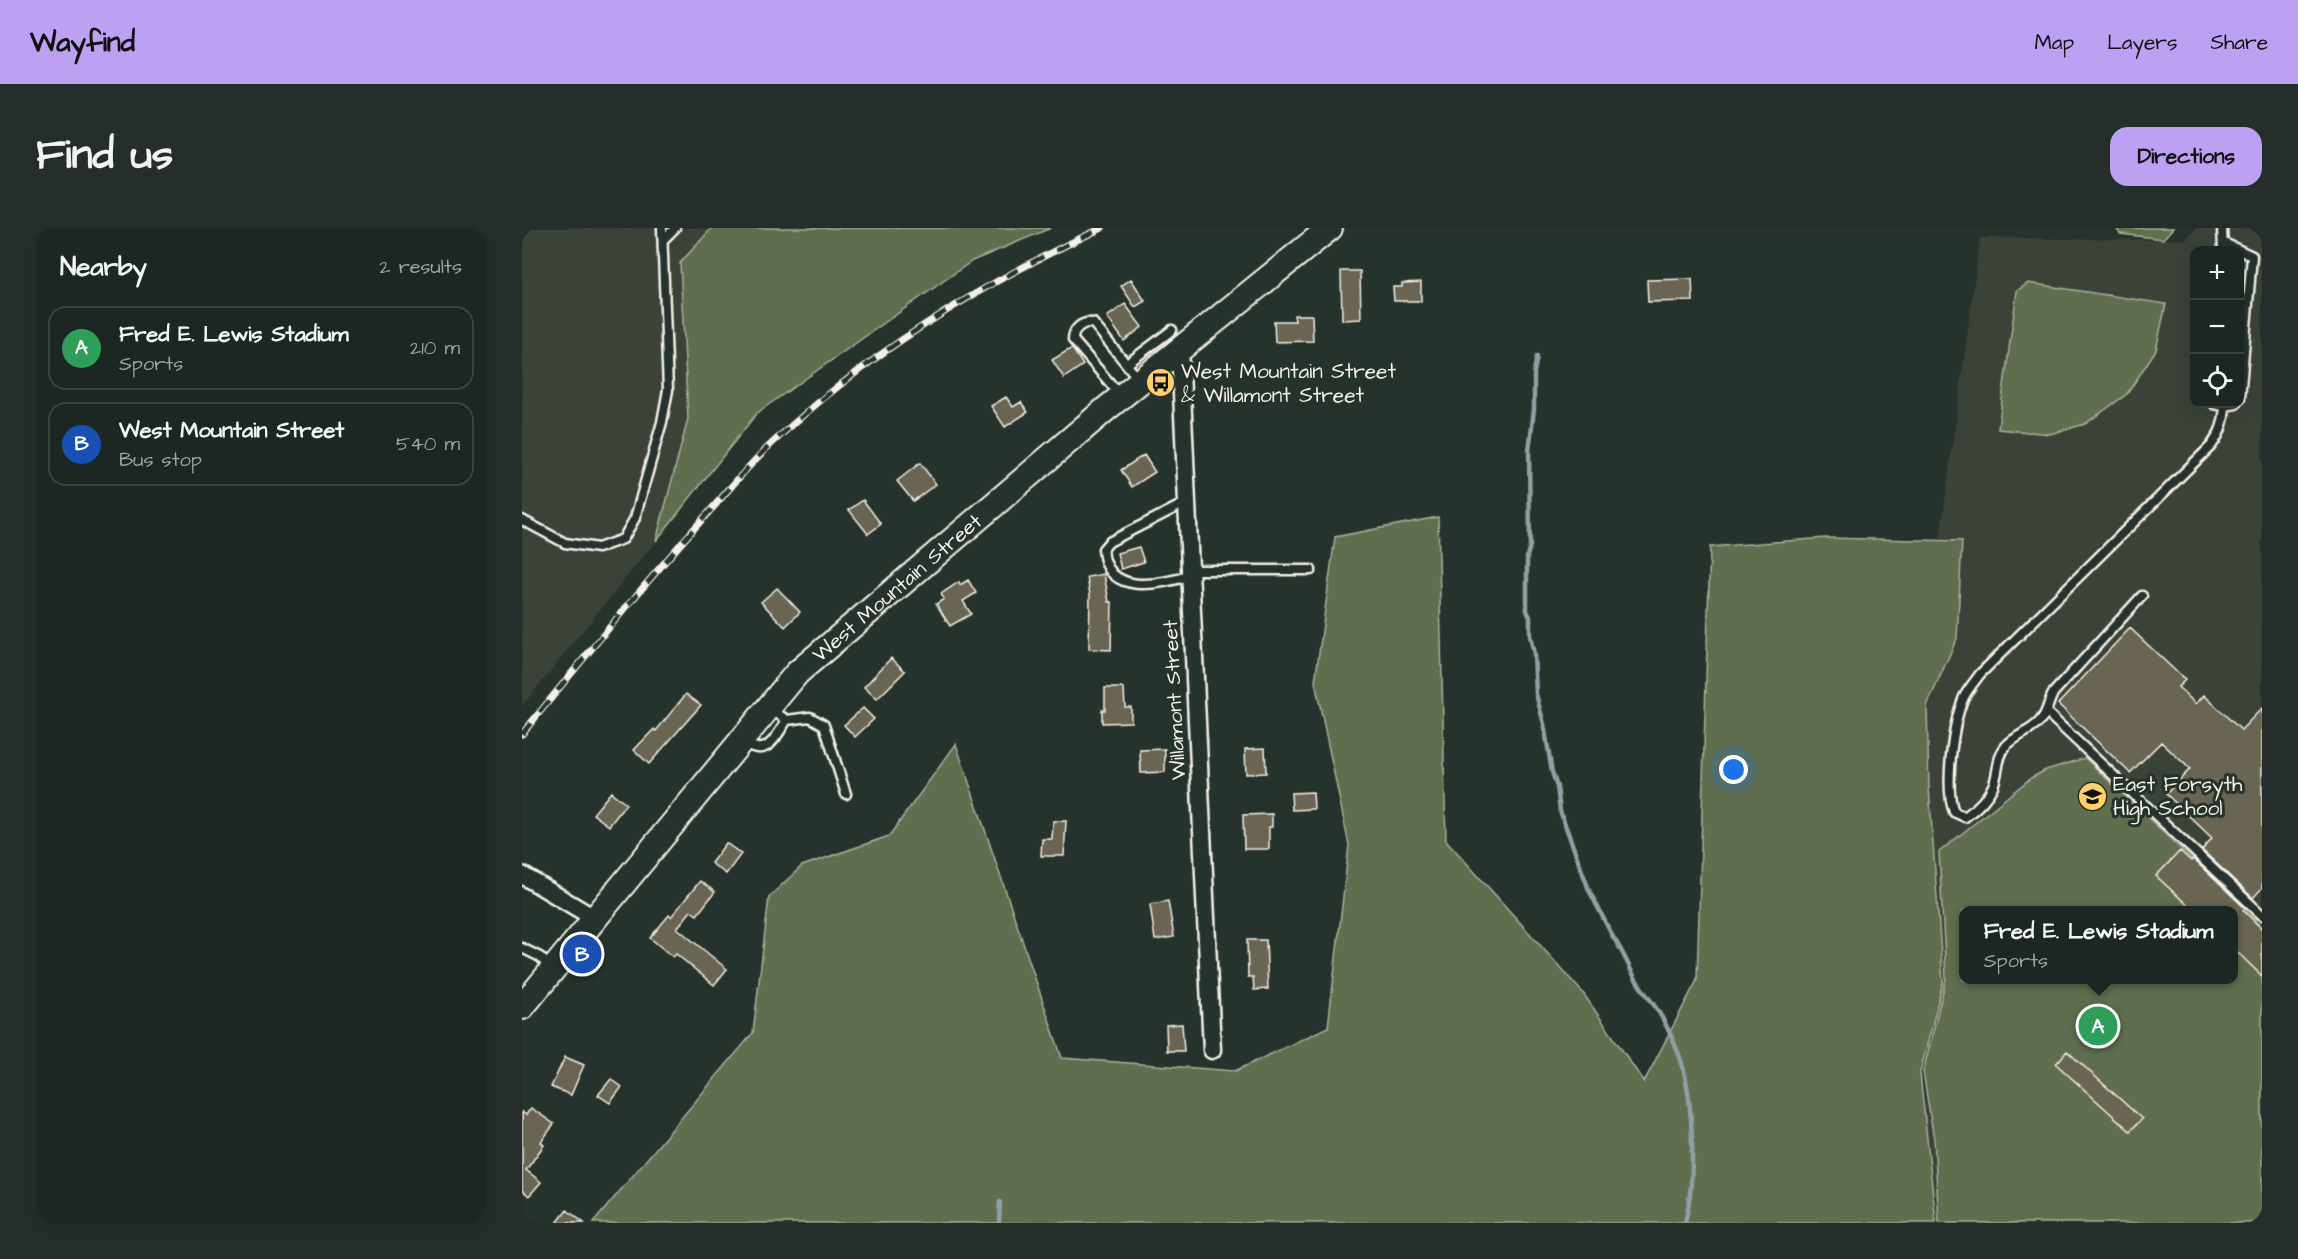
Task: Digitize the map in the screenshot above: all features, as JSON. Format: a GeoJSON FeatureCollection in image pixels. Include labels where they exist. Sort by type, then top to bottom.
{"type":"FeatureCollection","features":[{"type":"Feature","properties":{"kind":"main road","name":"West Mountain Street"},"geometry":{"type":"LineString","coordinates":[[522,1006],[741,740],[778,714],[796,673],[1121,397],[1134,372],[1330,228]]}},
{"type":"Feature","properties":{"kind":"street","name":"Willamont Street"},"geometry":{"type":"LineString","coordinates":[[1176,339],[1191,572],[1212,1050]]}},
{"type":"Feature","properties":{"kind":"street"},"geometry":{"type":"LineString","coordinates":[[522,875],[594,918]]}},
{"type":"Feature","properties":{"kind":"lane"},"geometry":{"type":"LineString","coordinates":[[522,520],[565,543],[598,548],[623,539],[635,518],[662,422],[668,390],[662,228]]}},
{"type":"Feature","properties":{"kind":"lane"},"geometry":{"type":"LineString","coordinates":[[663,240],[675,228]]}},
{"type":"Feature","properties":{"kind":"lane"},"geometry":{"type":"LineString","coordinates":[[2222,228],[2223,246]]}},
{"type":"Feature","properties":{"kind":"lane"},"geometry":{"type":"LineString","coordinates":[[2244,253],[2253,256],[2244,355]]}},
{"type":"Feature","properties":{"kind":"lane"},"geometry":{"type":"LineString","coordinates":[[1121,397],[1073,340],[1075,331],[1083,324],[1093,323],[1134,372]]}},
{"type":"Feature","properties":{"kind":"lane"},"geometry":{"type":"LineString","coordinates":[[2142,596],[2054,692],[2039,723],[2023,732],[2005,747],[1996,766],[1993,785],[1977,809],[1965,817],[1954,812],[1951,797],[1952,745],[1956,723],[1965,697],[1980,674],[2211,446],[2224,423],[2225,408]]}},
{"type":"Feature","properties":{"kind":"lane"},"geometry":{"type":"LineString","coordinates":[[1187,502],[1117,538],[1103,549],[1106,563],[1112,573],[1131,584],[1161,583],[1191,572],[1311,570]]}},
{"type":"Feature","properties":{"kind":"lane"},"geometry":{"type":"LineString","coordinates":[[2046,712],[2262,915]]}},
{"type":"Feature","properties":{"kind":"lane"},"geometry":{"type":"LineString","coordinates":[[778,714],[810,717],[824,725],[846,794]]}},
{"type":"Feature","properties":{"kind":"lane"},"geometry":{"type":"LineString","coordinates":[[522,948],[540,957],[552,970]]}},
{"type":"Feature","properties":{"kind":"shaded area"},"geometry":{"type":"Polygon","coordinates":[[[522,228],[712,228],[680,263],[688,419],[656,541],[522,706],[522,228]]]}},
{"type":"Feature","properties":{"kind":"shaded area","name":"East Forsyth High School"},"geometry":{"type":"Polygon","coordinates":[[[2196,228],[2262,228],[2262,1223],[1926,1223],[1921,682],[1980,238],[2186,240],[2196,228]]]}},
{"type":"Feature","properties":{"kind":"green space"},"geometry":{"type":"Polygon","coordinates":[[[712,228],[1051,228],[972,261],[757,413],[656,541],[688,419],[680,263],[712,228]]]}},
{"type":"Feature","properties":{"kind":"green space"},"geometry":{"type":"Polygon","coordinates":[[[2116,228],[2173,228],[2163,239],[2120,234],[2116,228]]]}},
{"type":"Feature","properties":{"kind":"green space"},"geometry":{"type":"Polygon","coordinates":[[[2028,283],[2166,304],[2156,350],[2127,394],[2085,424],[2050,434],[1998,429],[2017,291],[2028,283]]]}},
{"type":"Feature","properties":{"kind":"green space"},"geometry":{"type":"Polygon","coordinates":[[[1438,517],[1446,840],[1583,993],[1644,1082],[1697,980],[1710,547],[1826,538],[1962,541],[1957,638],[1927,706],[1929,788],[1943,982],[1920,1073],[1936,1223],[593,1223],[753,1033],[769,897],[802,866],[889,836],[956,744],[1062,1058],[1235,1071],[1328,1027],[1349,845],[1315,682],[1335,537],[1438,517]]]}},
{"type":"Feature","properties":{"kind":"green space"},"geometry":{"type":"Polygon","coordinates":[[[2085,758],[2262,926],[2262,1223],[1939,1223],[1934,1139],[1923,1072],[1946,979],[1939,852],[2031,778],[2046,770],[2085,758]]]}},
{"type":"Feature","properties":{"kind":"building"},"geometry":{"type":"Polygon","coordinates":[[[1341,271],[1360,271],[1361,319],[1342,320],[1341,271]]]}},
{"type":"Feature","properties":{"kind":"building"},"geometry":{"type":"Polygon","coordinates":[[[1131,279],[1145,301],[1135,307],[1121,286],[1131,279]]]}},
{"type":"Feature","properties":{"kind":"building"},"geometry":{"type":"Polygon","coordinates":[[[1692,279],[1693,301],[1648,302],[1647,280],[1692,279]]]}},
{"type":"Feature","properties":{"kind":"building"},"geometry":{"type":"Polygon","coordinates":[[[1421,282],[1421,301],[1394,301],[1393,287],[1402,287],[1402,283],[1421,282]]]}},
{"type":"Feature","properties":{"kind":"building"},"geometry":{"type":"Polygon","coordinates":[[[1125,304],[1142,327],[1124,341],[1107,317],[1125,304]]]}},
{"type":"Feature","properties":{"kind":"building"},"geometry":{"type":"Polygon","coordinates":[[[1294,315],[1312,315],[1313,341],[1275,342],[1274,321],[1295,321],[1294,315]]]}},
{"type":"Feature","properties":{"kind":"building"},"geometry":{"type":"Polygon","coordinates":[[[1072,348],[1083,365],[1064,378],[1052,360],[1072,348]]]}},
{"type":"Feature","properties":{"kind":"building"},"geometry":{"type":"Polygon","coordinates":[[[1006,397],[1013,407],[1021,402],[1028,412],[1005,427],[991,406],[1006,397]]]}},
{"type":"Feature","properties":{"kind":"building"},"geometry":{"type":"Polygon","coordinates":[[[1144,455],[1155,472],[1132,487],[1121,470],[1144,455]]]}},
{"type":"Feature","properties":{"kind":"building"},"geometry":{"type":"Polygon","coordinates":[[[920,463],[936,484],[913,501],[897,481],[920,463]]]}},
{"type":"Feature","properties":{"kind":"building"},"geometry":{"type":"Polygon","coordinates":[[[863,500],[881,524],[868,534],[849,510],[863,500]]]}},
{"type":"Feature","properties":{"kind":"building"},"geometry":{"type":"Polygon","coordinates":[[[1139,547],[1144,562],[1121,569],[1117,553],[1139,547]]]}},
{"type":"Feature","properties":{"kind":"building"},"geometry":{"type":"Polygon","coordinates":[[[1104,574],[1109,602],[1112,602],[1111,650],[1089,649],[1090,595],[1087,577],[1104,574]]]}},
{"type":"Feature","properties":{"kind":"building"},"geometry":{"type":"Polygon","coordinates":[[[968,580],[976,593],[963,601],[971,614],[950,626],[936,604],[944,599],[941,594],[959,582],[960,585],[968,580]]]}},
{"type":"Feature","properties":{"kind":"building"},"geometry":{"type":"Polygon","coordinates":[[[777,588],[800,612],[785,627],[761,602],[777,588]]]}},
{"type":"Feature","properties":{"kind":"building"},"geometry":{"type":"Polygon","coordinates":[[[2130,628],[2185,680],[2178,687],[2196,704],[2204,695],[2241,730],[2262,708],[2262,888],[2253,898],[2202,850],[2212,838],[2166,794],[2190,769],[2161,742],[2130,773],[2058,704],[2130,628]]]}},
{"type":"Feature","properties":{"kind":"building"},"geometry":{"type":"Polygon","coordinates":[[[891,658],[905,671],[877,699],[864,687],[891,658]]]}},
{"type":"Feature","properties":{"kind":"building"},"geometry":{"type":"Polygon","coordinates":[[[1105,688],[1124,688],[1125,707],[1131,707],[1131,722],[1102,723],[1102,710],[1105,710],[1105,688]]]}},
{"type":"Feature","properties":{"kind":"building"},"geometry":{"type":"Polygon","coordinates":[[[686,694],[701,705],[649,764],[634,750],[654,729],[656,731],[686,694]]]}},
{"type":"Feature","properties":{"kind":"building"},"geometry":{"type":"Polygon","coordinates":[[[863,708],[874,719],[855,737],[844,725],[863,708]]]}},
{"type":"Feature","properties":{"kind":"building"},"geometry":{"type":"Polygon","coordinates":[[[1265,748],[1266,773],[1246,774],[1245,749],[1265,748]]]}},
{"type":"Feature","properties":{"kind":"building"},"geometry":{"type":"Polygon","coordinates":[[[1165,749],[1165,772],[1141,773],[1140,750],[1165,749]]]}},
{"type":"Feature","properties":{"kind":"building"},"geometry":{"type":"Polygon","coordinates":[[[611,792],[626,804],[609,826],[593,814],[611,792]]]}},
{"type":"Feature","properties":{"kind":"building"},"geometry":{"type":"Polygon","coordinates":[[[1313,792],[1314,809],[1292,810],[1291,793],[1313,792]]]}},
{"type":"Feature","properties":{"kind":"building"},"geometry":{"type":"Polygon","coordinates":[[[1272,814],[1272,827],[1269,827],[1269,849],[1244,849],[1243,815],[1272,814]]]}},
{"type":"Feature","properties":{"kind":"building"},"geometry":{"type":"Polygon","coordinates":[[[1053,821],[1066,821],[1064,856],[1041,856],[1042,839],[1052,839],[1053,821]]]}},
{"type":"Feature","properties":{"kind":"building"},"geometry":{"type":"Polygon","coordinates":[[[726,843],[741,854],[726,874],[711,863],[726,843]]]}},
{"type":"Feature","properties":{"kind":"building"},"geometry":{"type":"Polygon","coordinates":[[[2180,851],[2191,861],[2193,859],[2245,908],[2243,910],[2262,929],[2262,976],[2238,953],[2238,906],[2189,906],[2156,876],[2180,851]]]}},
{"type":"Feature","properties":{"kind":"building"},"geometry":{"type":"Polygon","coordinates":[[[700,881],[715,892],[697,915],[691,911],[677,928],[727,969],[714,985],[676,954],[673,957],[650,938],[669,915],[671,917],[700,881]]]}},
{"type":"Feature","properties":{"kind":"building"},"geometry":{"type":"Polygon","coordinates":[[[1168,901],[1174,937],[1155,940],[1150,904],[1168,901]]]}},
{"type":"Feature","properties":{"kind":"building"},"geometry":{"type":"Polygon","coordinates":[[[1247,940],[1266,940],[1268,989],[1254,990],[1253,977],[1248,977],[1247,940]]]}},
{"type":"Feature","properties":{"kind":"building"},"geometry":{"type":"Polygon","coordinates":[[[1182,1024],[1184,1051],[1167,1051],[1166,1025],[1182,1024]]]}},
{"type":"Feature","properties":{"kind":"building"},"geometry":{"type":"Polygon","coordinates":[[[2067,1051],[2142,1119],[2130,1131],[2056,1064],[2067,1051]]]}},
{"type":"Feature","properties":{"kind":"building"},"geometry":{"type":"Polygon","coordinates":[[[565,1057],[584,1065],[571,1095],[551,1087],[565,1057]]]}},
{"type":"Feature","properties":{"kind":"building"},"geometry":{"type":"Polygon","coordinates":[[[611,1079],[622,1087],[610,1103],[598,1095],[611,1079]]]}},
{"type":"Feature","properties":{"kind":"building"},"geometry":{"type":"Polygon","coordinates":[[[531,1108],[554,1124],[541,1142],[544,1145],[526,1170],[541,1182],[529,1196],[522,1190],[522,1112],[526,1115],[531,1108]]]}},
{"type":"Feature","properties":{"kind":"building"},"geometry":{"type":"Polygon","coordinates":[[[567,1210],[584,1223],[557,1223],[567,1210]]]}},
{"type":"Feature","properties":{"kind":"waterway"},"geometry":{"type":"LineString","coordinates":[[1537,356],[1529,451],[1530,546],[1527,556],[1527,611],[1530,617],[1536,694],[1557,787],[1560,811],[1589,890],[1637,981],[1665,1024],[1682,1065],[1687,1086],[1692,1134],[1691,1183],[1685,1223]]}},
{"type":"Feature","properties":{"kind":"waterway"},"geometry":{"type":"LineString","coordinates":[[999,1223],[1000,1202]]}},
{"type":"Feature","properties":{"kind":"railway"},"geometry":{"type":"LineString","coordinates":[[522,734],[637,594],[752,463],[805,414],[884,352],[926,324],[1012,273],[1102,228]]}},
{"type":"Feature","properties":{"kind":"place","name":"West Mountain Street & Willamont Street"},"geometry":{"type":"Point","coordinates":[1160,383]}},
{"type":"Feature","properties":{"kind":"place","name":"East Forsyth High School"},"geometry":{"type":"Point","coordinates":[2092,796]}},
{"type":"Feature","properties":{"kind":"place","name":"West Mountain Street"},"geometry":{"type":"Point","coordinates":[582,954]}},
{"type":"Feature","properties":{"kind":"place","name":"Fred E. Lewis Stadium"},"geometry":{"type":"Point","coordinates":[2098,1026]}}]}
